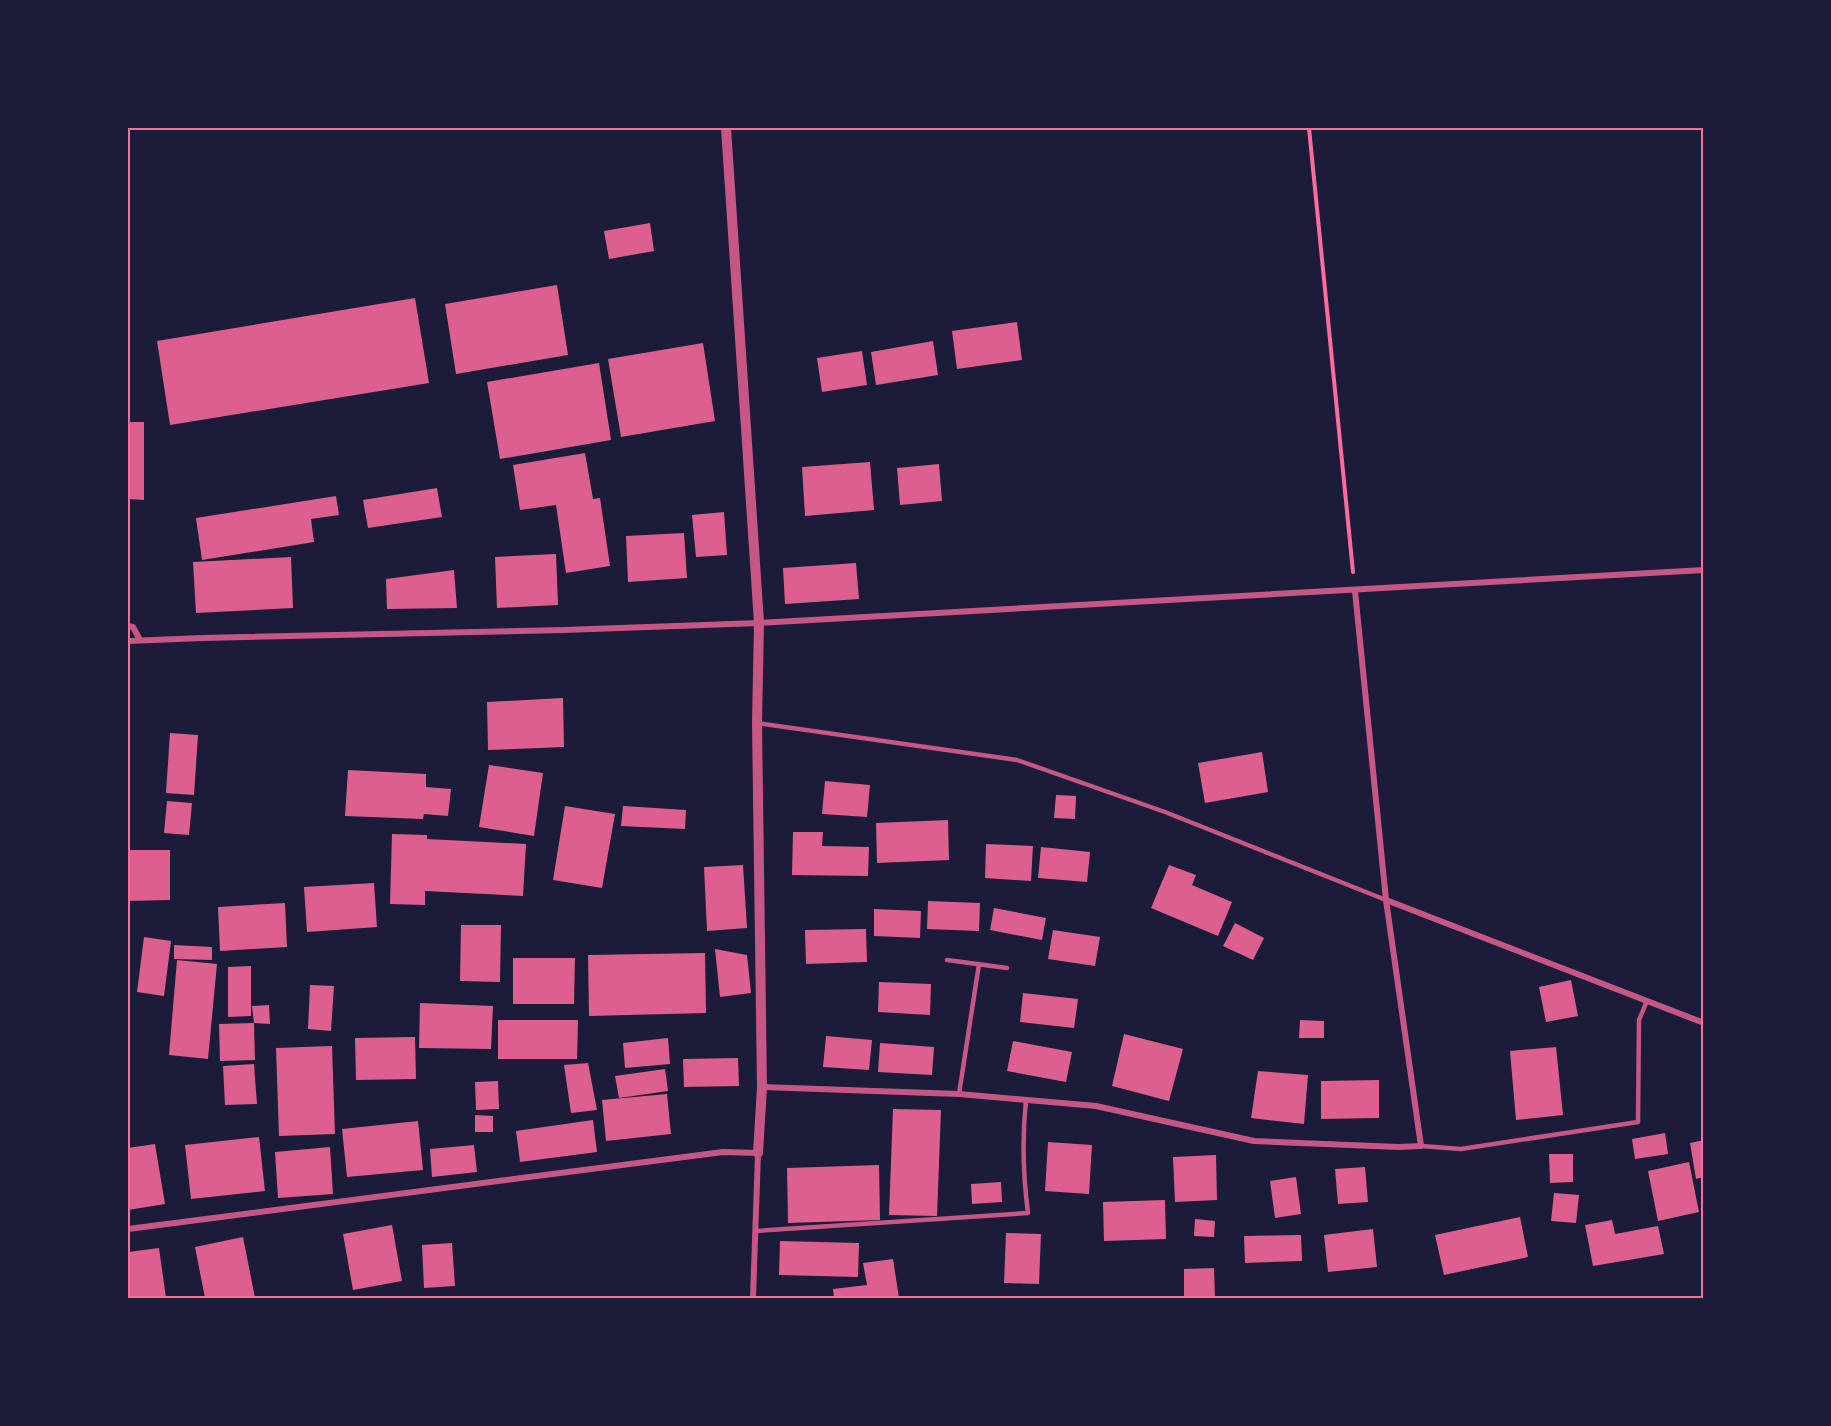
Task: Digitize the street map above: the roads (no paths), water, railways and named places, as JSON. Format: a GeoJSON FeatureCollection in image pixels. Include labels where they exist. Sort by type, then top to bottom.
{"type":"FeatureCollection","features":[{"type":"Feature","properties":{"kind":"street"},"geometry":{"type":"LineString","coordinates":[[726,128],[759,623],[757,723],[762,1086],[753,1299]]}},
{"type":"Feature","properties":{"kind":"street"},"geometry":{"type":"LineString","coordinates":[[128,641],[759,623],[1704,570]]}},
{"type":"Feature","properties":{"kind":"street"},"geometry":{"type":"LineString","coordinates":[[762,1086],[959,1094],[1096,1106],[1254,1141],[1421,1146],[1386,900],[1355,591]]}},
{"type":"Feature","properties":{"kind":"street"},"geometry":{"type":"LineString","coordinates":[[128,626],[133,627],[140,640]]}},
{"type":"Feature","properties":{"kind":"street"},"geometry":{"type":"LineString","coordinates":[[1386,900],[1704,1023]]}},
{"type":"Feature","properties":{"kind":"street"},"geometry":{"type":"LineString","coordinates":[[128,1229],[723,1152],[758,1154]]}},
{"type":"Feature","properties":{"kind":"lane"},"geometry":{"type":"LineString","coordinates":[[757,723],[1017,760],[1165,812],[1386,900]]}},
{"type":"Feature","properties":{"kind":"lane"},"geometry":{"type":"LineString","coordinates":[[948,960],[1007,968]]}},
{"type":"Feature","properties":{"kind":"lane"},"geometry":{"type":"LineString","coordinates":[[959,1094],[979,964]]}},
{"type":"Feature","properties":{"kind":"lane"},"geometry":{"type":"LineString","coordinates":[[1421,1146],[1461,1149],[1638,1122],[1639,1020],[1647,1001]]}},
{"type":"Feature","properties":{"kind":"lane"},"geometry":{"type":"LineString","coordinates":[[756,1231],[1028,1213],[1022,1132],[1026,1100]]}}]}
